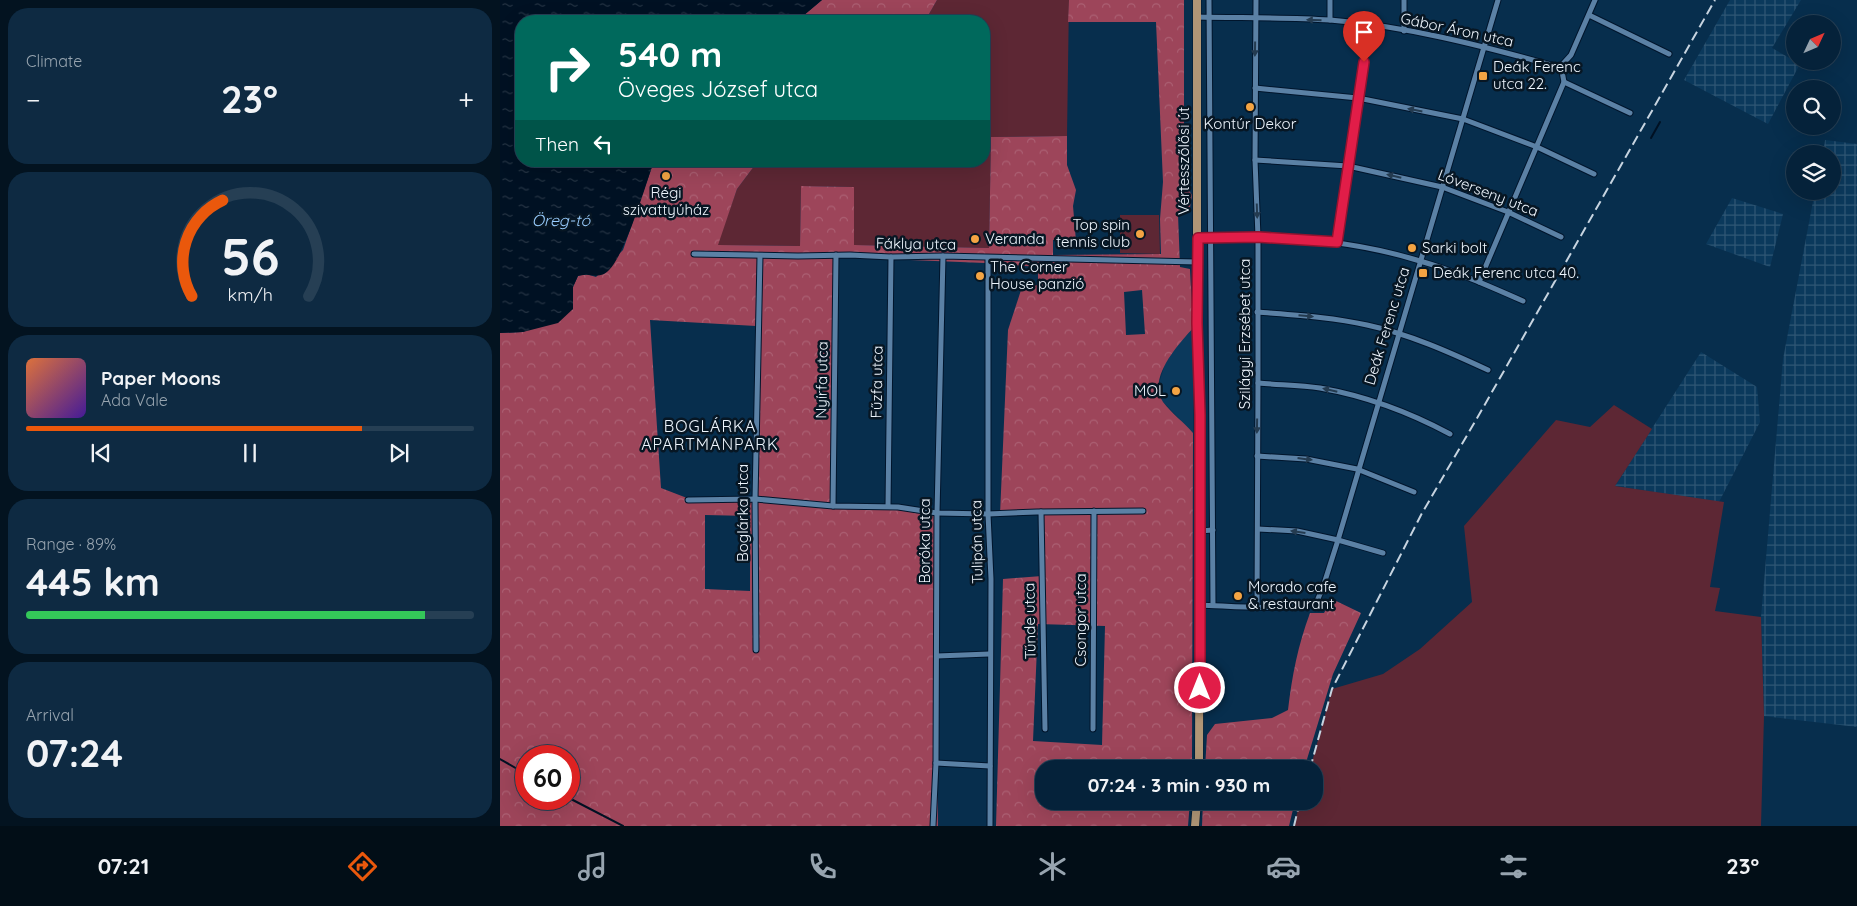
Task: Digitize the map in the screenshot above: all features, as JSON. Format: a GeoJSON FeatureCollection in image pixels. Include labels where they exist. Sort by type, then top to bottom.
{"type":"FeatureCollection","features":[{"type":"Feature","properties":{"kind":"main road","name":"Vértesszőlősi út"},"geometry":{"type":"LineString","coordinates":[[1197,0],[1197,262],[1200,415],[1199,760]]}},
{"type":"Feature","properties":{"kind":"main road"},"geometry":{"type":"LineString","coordinates":[[1195,826],[1196,810]]}},
{"type":"Feature","properties":{"kind":"street","name":"Vértesszőlősi út"},"geometry":{"type":"LineString","coordinates":[[1209,0],[1213,606]]}},
{"type":"Feature","properties":{"kind":"street","name":"Szilágyi Erzsébet utca"},"geometry":{"type":"LineString","coordinates":[[1256,0],[1255,160],[1258,237],[1257,607]]}},
{"type":"Feature","properties":{"kind":"street"},"geometry":{"type":"LineString","coordinates":[[1330,0],[1330,20]]}},
{"type":"Feature","properties":{"kind":"street"},"geometry":{"type":"LineString","coordinates":[[1404,0],[1404,31]]}},
{"type":"Feature","properties":{"kind":"street","name":"Deák Ferenc utca"},"geometry":{"type":"LineString","coordinates":[[1257,607],[1305,605],[1317,601],[1323,588],[1498,0]]}},
{"type":"Feature","properties":{"kind":"street"},"geometry":{"type":"LineString","coordinates":[[1479,282],[1564,82],[1561,66],[1571,56],[1595,0]]}},
{"type":"Feature","properties":{"kind":"street"},"geometry":{"type":"LineString","coordinates":[[1589,14],[1669,54]]}},
{"type":"Feature","properties":{"kind":"street","name":"Gábor Áron utca"},"geometry":{"type":"LineString","coordinates":[[1197,17],[1330,20],[1370,25],[1483,46],[1551,65],[1561,66]]}},
{"type":"Feature","properties":{"kind":"street"},"geometry":{"type":"LineString","coordinates":[[1337,242],[1370,25]]}},
{"type":"Feature","properties":{"kind":"street"},"geometry":{"type":"LineString","coordinates":[[1564,82],[1630,114]]}},
{"type":"Feature","properties":{"kind":"street"},"geometry":{"type":"LineString","coordinates":[[1255,88],[1358,98],[1463,119],[1537,147],[1594,174]]}},
{"type":"Feature","properties":{"kind":"street","name":"Lóverseny utca"},"geometry":{"type":"LineString","coordinates":[[1255,160],[1348,166],[1442,187],[1508,212],[1561,237]]}},
{"type":"Feature","properties":{"kind":"street"},"geometry":{"type":"LineString","coordinates":[[1198,238],[1258,237],[1337,242],[1420,260],[1523,301]]}},
{"type":"Feature","properties":{"kind":"street","name":"Fáklya utca"},"geometry":{"type":"LineString","coordinates":[[694,254],[943,256],[1197,262]]}},
{"type":"Feature","properties":{"kind":"street","name":"Nyírfa utca"},"geometry":{"type":"LineString","coordinates":[[833,506],[836,255]]}},
{"type":"Feature","properties":{"kind":"street","name":"Boglárka utca"},"geometry":{"type":"LineString","coordinates":[[756,650],[755,499],[760,256]]}},
{"type":"Feature","properties":{"kind":"street","name":"Boróka utca"},"geometry":{"type":"LineString","coordinates":[[933,826],[936,763],[943,256]]}},
{"type":"Feature","properties":{"kind":"street","name":"Fűzfa utca"},"geometry":{"type":"LineString","coordinates":[[888,506],[891,257]]}},
{"type":"Feature","properties":{"kind":"street","name":"Tulipán utca"},"geometry":{"type":"LineString","coordinates":[[988,258],[988,514],[991,579],[989,654],[990,826]]}},
{"type":"Feature","properties":{"kind":"street"},"geometry":{"type":"LineString","coordinates":[[1257,312],[1339,320],[1368,325],[1438,347],[1488,370]]}},
{"type":"Feature","properties":{"kind":"street"},"geometry":{"type":"LineString","coordinates":[[1258,383],[1320,388],[1378,401],[1420,418],[1450,434]]}},
{"type":"Feature","properties":{"kind":"street"},"geometry":{"type":"LineString","coordinates":[[1257,456],[1306,459],[1357,469],[1414,492]]}},
{"type":"Feature","properties":{"kind":"street"},"geometry":{"type":"LineString","coordinates":[[688,500],[755,499],[833,506],[888,506],[938,513],[1143,511]]}},
{"type":"Feature","properties":{"kind":"street","name":"Csongor utca"},"geometry":{"type":"LineString","coordinates":[[1093,729],[1094,511]]}},
{"type":"Feature","properties":{"kind":"street","name":"Tünde utca"},"geometry":{"type":"LineString","coordinates":[[1041,512],[1045,729]]}},
{"type":"Feature","properties":{"kind":"street"},"geometry":{"type":"LineString","coordinates":[[1258,529],[1297,531],[1383,553]]}},
{"type":"Feature","properties":{"kind":"street"},"geometry":{"type":"LineString","coordinates":[[1199,531],[1213,530]]}},
{"type":"Feature","properties":{"kind":"street"},"geometry":{"type":"LineString","coordinates":[[1199,605],[1257,607]]}},
{"type":"Feature","properties":{"kind":"street"},"geometry":{"type":"LineString","coordinates":[[937,656],[989,654]]}},
{"type":"Feature","properties":{"kind":"street"},"geometry":{"type":"LineString","coordinates":[[936,763],[990,766]]}},
{"type":"Feature","properties":{"kind":"shaded area"},"geometry":{"type":"Polygon","coordinates":[[[937,0],[1069,0],[1067,136],[991,137],[989,248],[853,245],[854,187],[801,186],[800,246],[717,245],[737,189],[754,167],[990,167],[990,15],[928,15],[937,0]]]}},
{"type":"Feature","properties":{"kind":"shaded area"},"geometry":{"type":"Polygon","coordinates":[[[1730,0],[1801,0],[1792,15],[1786,15],[1786,25],[1772,48],[1786,56],[1786,70],[1797,70],[1791,80],[1786,80],[1786,90],[1768,124],[1684,80],[1730,0]]]}},
{"type":"Feature","properties":{"kind":"shaded area"},"geometry":{"type":"Polygon","coordinates":[[[1825,140],[1857,144],[1857,727],[1764,716],[1761,617],[1783,359],[1813,200],[1841,200],[1841,145],[1824,145],[1825,140]]]}},
{"type":"Feature","properties":{"kind":"shaded area"},"geometry":{"type":"Polygon","coordinates":[[[1732,198],[1783,214],[1770,267],[1706,244],[1732,198]]]}},
{"type":"Feature","properties":{"kind":"shaded area","name":"Top spin tennis club"},"geometry":{"type":"Polygon","coordinates":[[[1120,215],[1159,215],[1160,254],[1120,253],[1120,215]]]}},
{"type":"Feature","properties":{"kind":"shaded area"},"geometry":{"type":"Polygon","coordinates":[[[1193,328],[1193,433],[1162,401],[1159,388],[1165,364],[1176,347],[1193,328]]]}},
{"type":"Feature","properties":{"kind":"shaded area"},"geometry":{"type":"Polygon","coordinates":[[[1701,352],[1757,387],[1760,422],[1719,502],[1615,486],[1701,352]]]}},
{"type":"Feature","properties":{"kind":"shaded area"},"geometry":{"type":"Polygon","coordinates":[[[1614,405],[1652,429],[1615,486],[1724,502],[1710,587],[1720,588],[1715,611],[1761,617],[1764,716],[1761,826],[1294,826],[1298,810],[1323,810],[1323,760],[1312,760],[1332,689],[1383,674],[1420,649],[1472,602],[1464,526],[1556,420],[1590,427],[1614,405]]]}},
{"type":"Feature","properties":{"kind":"green space"},"geometry":{"type":"Polygon","coordinates":[[[822,0],[937,0],[928,15],[804,15],[822,0]]]}},
{"type":"Feature","properties":{"kind":"green space"},"geometry":{"type":"Polygon","coordinates":[[[1069,0],[1184,0],[1184,183],[1192,195],[1190,207],[1178,214],[1180,267],[1190,269],[1193,328],[1166,362],[1159,383],[1159,393],[1163,402],[1193,433],[1192,760],[1035,760],[1035,810],[1189,810],[1188,826],[996,826],[1003,579],[1042,576],[1044,515],[1000,515],[1008,330],[1022,287],[1038,285],[1038,267],[835,257],[833,506],[898,507],[937,513],[934,560],[938,826],[500,826],[500,333],[523,332],[573,309],[573,287],[578,276],[586,274],[596,277],[623,250],[652,167],[754,167],[737,189],[718,245],[800,246],[801,186],[854,187],[854,245],[989,248],[991,137],[1067,136],[1067,165],[1076,190],[1073,206],[1076,241],[1053,240],[1053,255],[1161,254],[1160,219],[1163,182],[1156,22],[1068,22],[1069,0]],[[1142,290],[1124,292],[1126,335],[1145,334],[1142,290]],[[650,320],[661,488],[687,498],[753,496],[756,326],[650,320]],[[705,515],[705,589],[750,591],[750,516],[705,515]],[[1038,624],[1033,741],[1102,745],[1105,626],[1038,624]]]}},
{"type":"Feature","properties":{"kind":"green space"},"geometry":{"type":"Polygon","coordinates":[[[1332,599],[1361,613],[1333,674],[1307,760],[1206,760],[1207,735],[1215,724],[1272,718],[1288,710],[1296,661],[1310,613],[1324,613],[1332,599]]]}},
{"type":"Feature","properties":{"kind":"green space"},"geometry":{"type":"Polygon","coordinates":[[[1203,810],[1293,810],[1289,826],[1202,826],[1203,810]]]}},
{"type":"Feature","properties":{"kind":"water","name":"Öreg-tó"},"geometry":{"type":"Polygon","coordinates":[[[500,0],[822,0],[804,15],[515,15],[515,167],[652,167],[640,204],[619,256],[604,274],[578,276],[573,287],[573,309],[558,323],[523,332],[500,333],[500,0]]]}},
{"type":"Feature","properties":{"kind":"waterway"},"geometry":{"type":"LineString","coordinates":[[1651,138],[1660,122]]}},
{"type":"Feature","properties":{"kind":"waterway"},"geometry":{"type":"LineString","coordinates":[[500,759],[515,768]]}},
{"type":"Feature","properties":{"kind":"waterway"},"geometry":{"type":"LineString","coordinates":[[580,804],[623,826]]}},
{"type":"Feature","properties":{"kind":"railway"},"geometry":{"type":"LineString","coordinates":[[1312,760],[1332,689],[1421,515],[1715,0]]}},
{"type":"Feature","properties":{"kind":"railway"},"geometry":{"type":"LineString","coordinates":[[1294,826],[1298,810]]}},
{"type":"Feature","properties":{"kind":"place","name":"Deák Ferenc utca 22."},"geometry":{"type":"Point","coordinates":[1483,76]}},
{"type":"Feature","properties":{"kind":"place","name":"Kontúr Dekor"},"geometry":{"type":"Point","coordinates":[1250,107]}},
{"type":"Feature","properties":{"kind":"place","name":"Régi szivattyúház"},"geometry":{"type":"Point","coordinates":[666,176]}},
{"type":"Feature","properties":{"kind":"place","name":"Top spin tennis club"},"geometry":{"type":"Point","coordinates":[1140,234]}},
{"type":"Feature","properties":{"kind":"place","name":"Veranda"},"geometry":{"type":"Point","coordinates":[975,239]}},
{"type":"Feature","properties":{"kind":"place","name":"Sarki bolt"},"geometry":{"type":"Point","coordinates":[1412,248]}},
{"type":"Feature","properties":{"kind":"place","name":"Deák Ferenc utca 40."},"geometry":{"type":"Point","coordinates":[1423,273]}},
{"type":"Feature","properties":{"kind":"place","name":"The Corner House panzió"},"geometry":{"type":"Point","coordinates":[980,276]}},
{"type":"Feature","properties":{"kind":"place","name":"MOL"},"geometry":{"type":"Point","coordinates":[1176,391]}},
{"type":"Feature","properties":{"kind":"place","name":"Morado cafe & restaurant"},"geometry":{"type":"Point","coordinates":[1238,596]}},
{"type":"Feature","properties":{"kind":"district","name":"BOGLÁRKA APARTMANPARK"},"geometry":{"type":"Point","coordinates":[710,435]}},
{"type":"Feature","properties":{"kind":"route"},"geometry":{"type":"LineString","coordinates":[[1200,688],[1198,238],[1258,237],[1337,242],[1364,62]]}}]}
